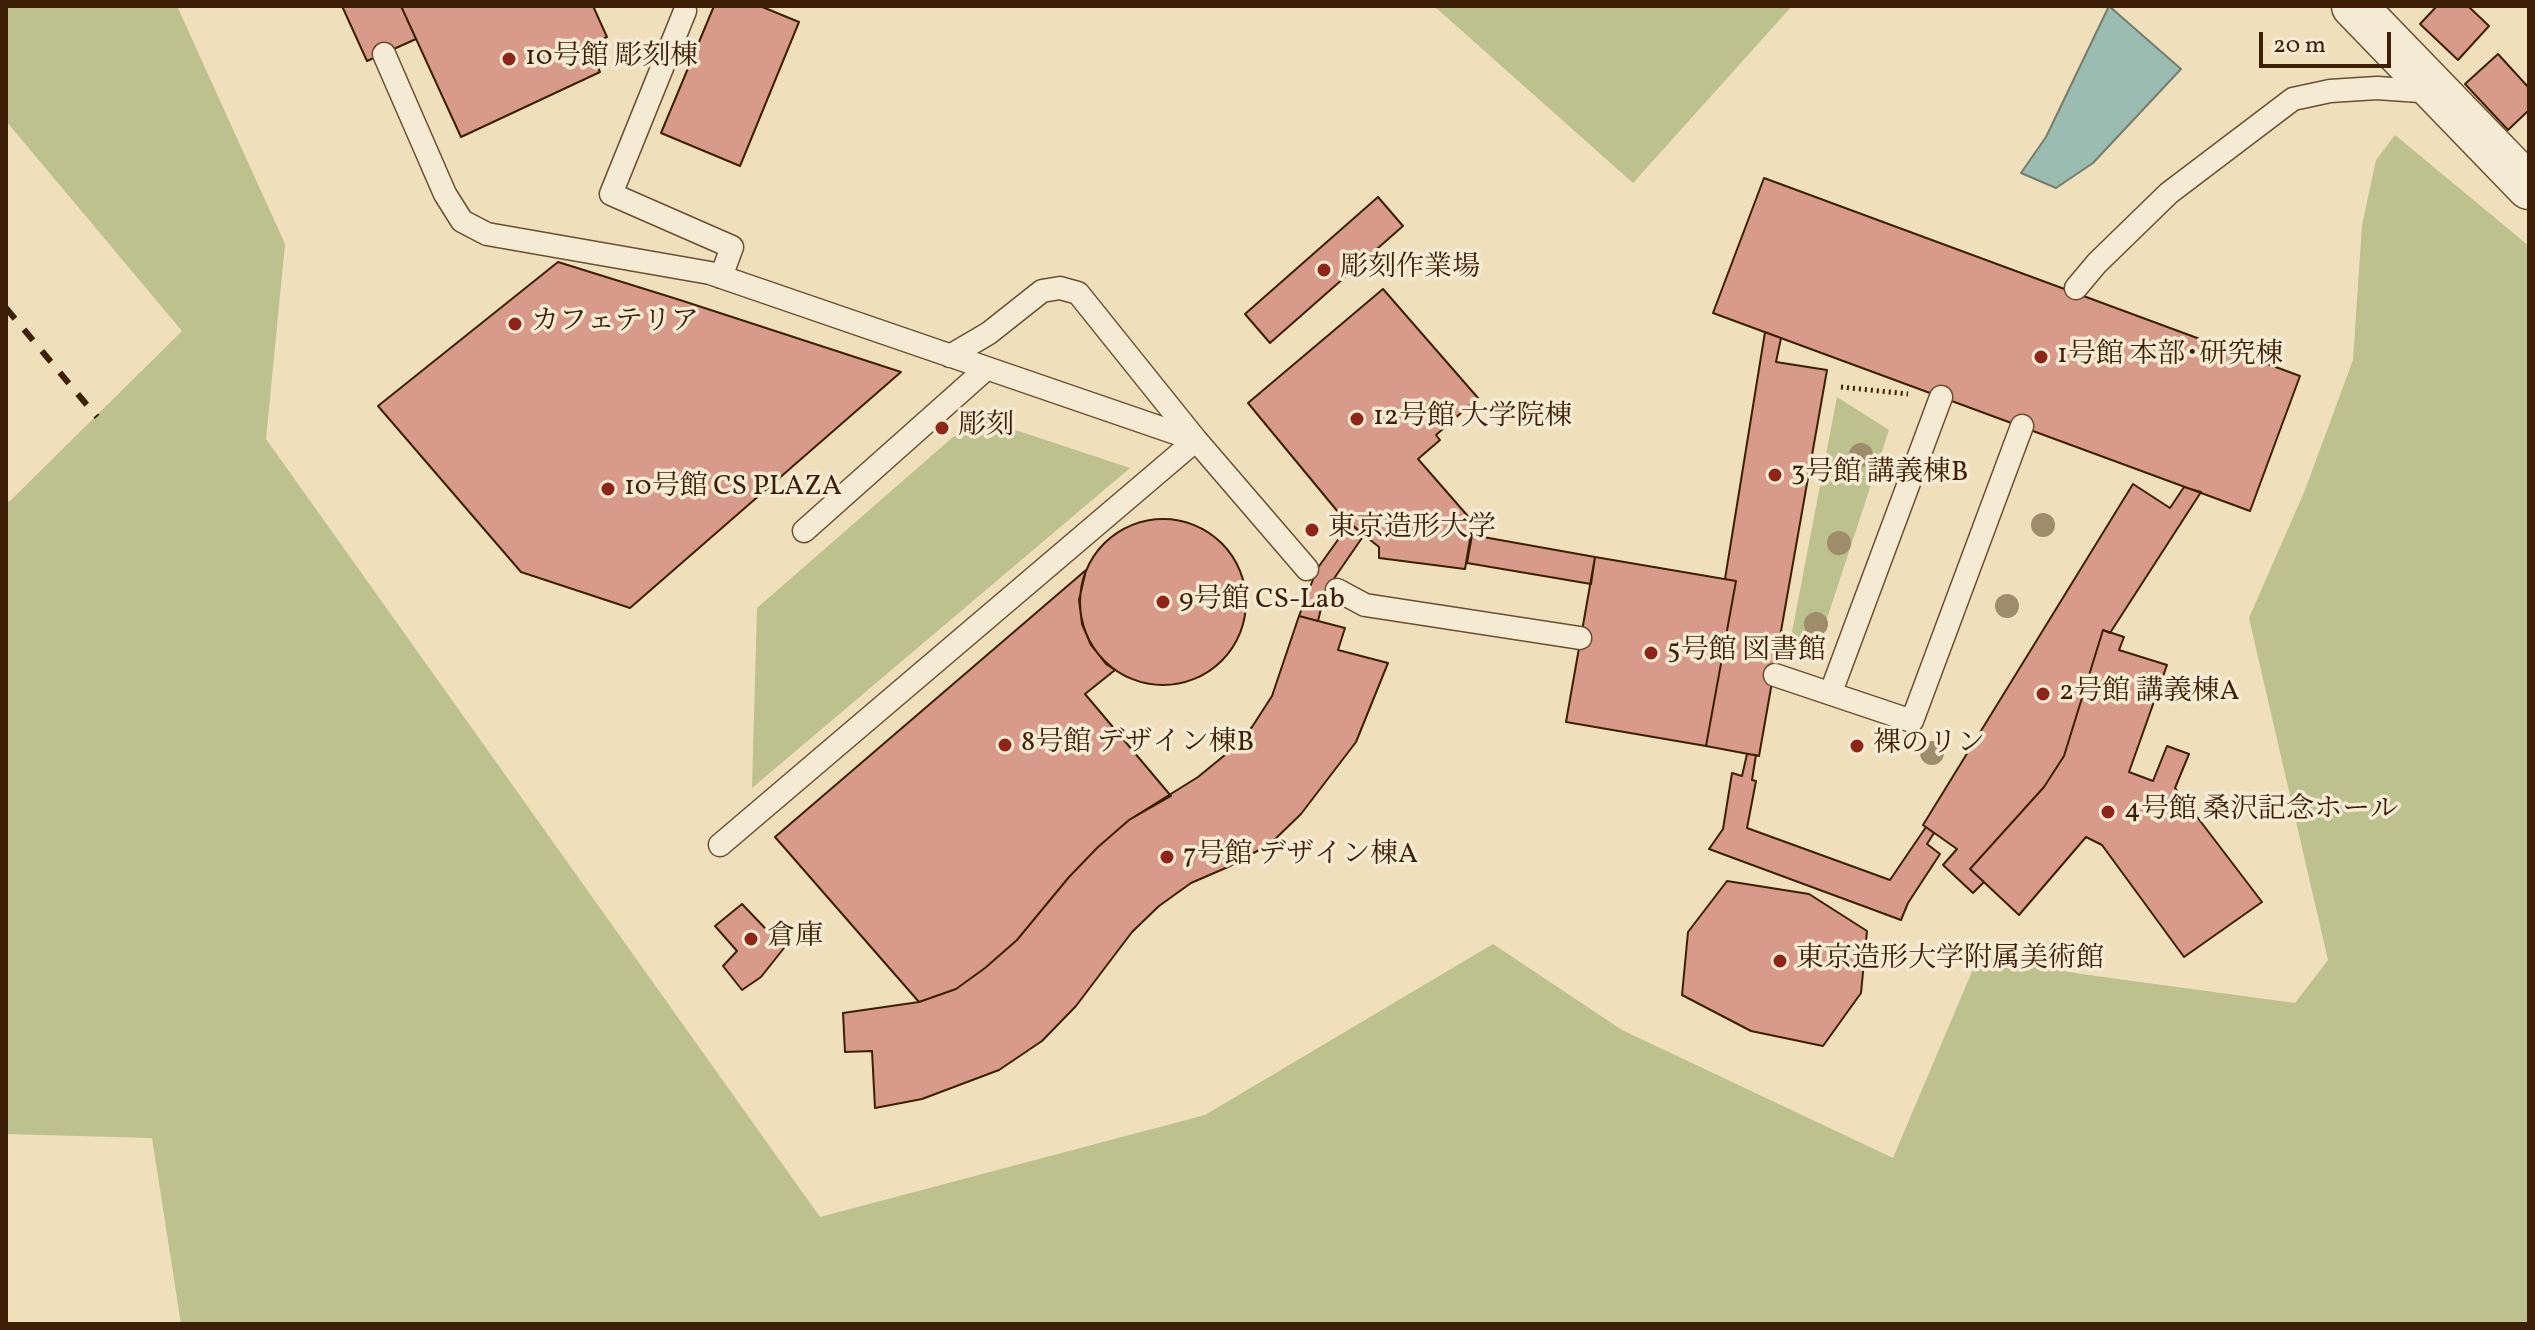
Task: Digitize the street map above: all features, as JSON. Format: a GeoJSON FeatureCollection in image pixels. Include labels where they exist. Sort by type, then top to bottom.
{"type":"FeatureCollection","features":[{"type":"Feature","properties":{"kind":"street"},"geometry":{"type":"LineString","coordinates":[[2354,6],[2529,187]]}},
{"type":"Feature","properties":{"kind":"lane"},"geometry":{"type":"LineString","coordinates":[[685,11],[611,194],[732,247],[721,277]]}},
{"type":"Feature","properties":{"kind":"lane"},"geometry":{"type":"LineString","coordinates":[[384,54],[445,194],[462,221],[487,234],[721,277],[1196,440]]}},
{"type":"Feature","properties":{"kind":"lane"},"geometry":{"type":"LineString","coordinates":[[2076,288],[2097,263],[2169,193],[2293,99],[2377,88],[2437,92]]}},
{"type":"Feature","properties":{"kind":"lane"},"geometry":{"type":"LineString","coordinates":[[950,356],[989,333],[1042,291],[1060,288],[1078,293],[1196,440],[1307,569]]}},
{"type":"Feature","properties":{"kind":"lane"},"geometry":{"type":"LineString","coordinates":[[804,531],[986,369]]}},
{"type":"Feature","properties":{"kind":"lane"},"geometry":{"type":"LineString","coordinates":[[1831,692],[1941,397]]}},
{"type":"Feature","properties":{"kind":"lane"},"geometry":{"type":"LineString","coordinates":[[1775,675],[1912,721],[2022,426]]}},
{"type":"Feature","properties":{"kind":"lane"},"geometry":{"type":"LineString","coordinates":[[720,845],[1196,440]]}},
{"type":"Feature","properties":{"kind":"lane"},"geometry":{"type":"LineString","coordinates":[[1337,590],[1365,605],[1580,638]]}},
{"type":"Feature","properties":{"kind":"path"},"geometry":{"type":"LineString","coordinates":[[1841,387],[1913,395]]}},
{"type":"Feature","properties":{"kind":"green space"},"geometry":{"type":"Polygon","coordinates":[[[6,6],[177,6],[285,244],[266,439],[820,1217],[1205,1115],[1493,944],[1622,1030],[1893,1158],[1979,955],[2081,974],[2295,1003],[2328,960],[2249,618],[2305,490],[2353,360],[2362,225],[2376,160],[2395,135],[2529,246],[2529,1324],[181,1324],[152,1138],[6,1134],[6,499],[9,502],[182,331],[6,121],[6,6]]]}},
{"type":"Feature","properties":{"kind":"green space"},"geometry":{"type":"Polygon","coordinates":[[[1434,6],[1792,6],[1633,183],[1434,6]]]}},
{"type":"Feature","properties":{"kind":"green space"},"geometry":{"type":"Polygon","coordinates":[[[1837,397],[1889,430],[1815,655],[1788,653],[1837,397]]]}},
{"type":"Feature","properties":{"kind":"green space"},"geometry":{"type":"Polygon","coordinates":[[[976,417],[1130,468],[752,788],[757,608],[976,417]]]}},
{"type":"Feature","properties":{"kind":"water"},"geometry":{"type":"Polygon","coordinates":[[[2109,6],[2181,69],[2093,163],[2056,188],[2021,173],[2046,137],[2109,6]]]}},
{"type":"Feature","properties":{"kind":"building"},"geometry":{"type":"Polygon","coordinates":[[[342,6],[401,6],[416,39],[367,61],[342,6]]]}},
{"type":"Feature","properties":{"kind":"building","name":"10号館 彫刻棟"},"geometry":{"type":"Polygon","coordinates":[[[401,6],[593,6],[607,37],[588,45],[600,72],[461,137],[401,6]]]}},
{"type":"Feature","properties":{"kind":"building"},"geometry":{"type":"Polygon","coordinates":[[[714,6],[760,6],[799,22],[740,166],[661,133],[714,6]]]}},
{"type":"Feature","properties":{"kind":"building"},"geometry":{"type":"Polygon","coordinates":[[[2437,6],[2468,6],[2489,26],[2458,60],[2420,24],[2437,6]]]}},
{"type":"Feature","properties":{"kind":"building"},"geometry":{"type":"Polygon","coordinates":[[[2498,54],[2529,88],[2529,110],[2508,130],[2465,84],[2498,54]]]}},
{"type":"Feature","properties":{"kind":"building","name":"1号館 本部･研究棟"},"geometry":{"type":"Polygon","coordinates":[[[1764,178],[2300,376],[2250,511],[1713,313],[1764,178]]]}},
{"type":"Feature","properties":{"kind":"building","name":"彫刻作業場"},"geometry":{"type":"Polygon","coordinates":[[[1378,197],[1403,226],[1270,343],[1245,314],[1378,197]]]}},
{"type":"Feature","properties":{"kind":"building","name":"10号館 CS PLAZA"},"geometry":{"type":"Polygon","coordinates":[[[558,262],[901,372],[630,608],[521,572],[378,406],[558,262]]]}},
{"type":"Feature","properties":{"kind":"building","name":"12号館 大学院棟"},"geometry":{"type":"Polygon","coordinates":[[[1383,289],[1478,398],[1436,435],[1440,440],[1418,459],[1473,522],[1465,569],[1379,558],[1379,547],[1343,518],[1248,403],[1383,289]]]}},
{"type":"Feature","properties":{"kind":"building","name":"3号館 講義棟B"},"geometry":{"type":"Polygon","coordinates":[[[1765,332],[1781,338],[1776,362],[1827,370],[1759,756],[1706,746],[1736,581],[1725,579],[1765,332]]]}},
{"type":"Feature","properties":{"kind":"building","name":"2号館 講義棟A"},"geometry":{"type":"Polygon","coordinates":[[[2133,484],[2170,508],[2184,487],[2201,492],[2110,633],[2103,630],[2064,756],[2044,787],[1970,869],[1984,882],[1973,893],[1943,865],[1957,849],[1923,825],[2133,484]]]}},
{"type":"Feature","properties":{"kind":"building","name":"9号館 CS-Lab"},"geometry":{"type":"Polygon","coordinates":[[[1163,519],[1195,525],[1222,543],[1240,570],[1246,602],[1240,634],[1222,661],[1195,679],[1163,685],[1131,679],[1104,661],[1086,634],[1080,602],[1086,570],[1104,543],[1131,525],[1163,519]]]}},
{"type":"Feature","properties":{"kind":"building"},"geometry":{"type":"Polygon","coordinates":[[[1350,523],[1364,535],[1333,580],[1323,600],[1318,621],[1299,616],[1317,569],[1350,523]]]}},
{"type":"Feature","properties":{"kind":"building"},"geometry":{"type":"Polygon","coordinates":[[[1472,535],[1595,557],[1591,584],[1467,563],[1472,535]]]}},
{"type":"Feature","properties":{"kind":"building","name":"5号館 図書館"},"geometry":{"type":"Polygon","coordinates":[[[1595,557],[1736,581],[1706,746],[1566,722],[1595,557]]]}},
{"type":"Feature","properties":{"kind":"building","name":"8号館 デザイン棟B"},"geometry":{"type":"Polygon","coordinates":[[[1086,570],[1079,600],[1082,624],[1091,645],[1115,670],[1085,694],[1171,796],[1129,820],[1098,847],[1017,940],[985,968],[956,989],[919,1002],[775,837],[1086,570]]]}},
{"type":"Feature","properties":{"kind":"building","name":"7号館 デザイン棟A"},"geometry":{"type":"Polygon","coordinates":[[[1299,616],[1345,628],[1338,650],[1388,663],[1356,742],[1301,814],[1270,844],[1191,883],[1159,906],[1132,932],[1076,1006],[1042,1041],[999,1070],[922,1099],[875,1108],[872,1051],[845,1052],[843,1013],[919,1002],[956,989],[985,968],[1017,940],[1098,847],[1129,820],[1198,777],[1231,750],[1252,727],[1272,696],[1299,616]]]}},
{"type":"Feature","properties":{"kind":"building","name":"4号館 桑沢記念ホール"},"geometry":{"type":"Polygon","coordinates":[[[2103,630],[2124,637],[2119,650],[2167,665],[2129,772],[2153,781],[2167,746],[2189,754],[2175,788],[2262,902],[2184,957],[2102,845],[2086,837],[2019,915],[1970,869],[2044,787],[2064,756],[2103,630]]]}},
{"type":"Feature","properties":{"kind":"building"},"geometry":{"type":"Polygon","coordinates":[[[1747,754],[1756,755],[1752,780],[1756,781],[1747,828],[1890,880],[1926,827],[1934,833],[1927,844],[1940,854],[1908,903],[1901,920],[1709,849],[1723,829],[1732,773],[1742,776],[1747,754]]]}},
{"type":"Feature","properties":{"kind":"building"},"geometry":{"type":"Polygon","coordinates":[[[1727,881],[1809,894],[1867,931],[1861,993],[1823,1046],[1751,1031],[1682,995],[1688,932],[1727,881]]]}},
{"type":"Feature","properties":{"kind":"building","name":"倉庫"},"geometry":{"type":"Polygon","coordinates":[[[742,904],[784,948],[761,977],[742,990],[723,966],[737,951],[715,926],[742,904]]]}},
{"type":"Feature","properties":{"kind":"railway"},"geometry":{"type":"LineString","coordinates":[[6,308],[97,417]]}},
{"type":"Feature","properties":{"kind":"place","name":"10号館 彫刻棟"},"geometry":{"type":"Point","coordinates":[509,59]}},
{"type":"Feature","properties":{"kind":"place","name":"彫刻作業場"},"geometry":{"type":"Point","coordinates":[1324,270]}},
{"type":"Feature","properties":{"kind":"place","name":"カフェテリア"},"geometry":{"type":"Point","coordinates":[515,324]}},
{"type":"Feature","properties":{"kind":"place","name":"1号館 本部･研究棟"},"geometry":{"type":"Point","coordinates":[2041,357]}},
{"type":"Feature","properties":{"kind":"place","name":"12号館 大学院棟"},"geometry":{"type":"Point","coordinates":[1357,419]}},
{"type":"Feature","properties":{"kind":"place","name":"彫刻"},"geometry":{"type":"Point","coordinates":[942,428]}},
{"type":"Feature","properties":{"kind":"place","name":"3号館 講義棟B"},"geometry":{"type":"Point","coordinates":[1775,475]}},
{"type":"Feature","properties":{"kind":"place","name":"10号館 CS PLAZA"},"geometry":{"type":"Point","coordinates":[608,489]}},
{"type":"Feature","properties":{"kind":"place","name":"東京造形大学"},"geometry":{"type":"Point","coordinates":[1312,530]}},
{"type":"Feature","properties":{"kind":"place","name":"9号館 CS-Lab"},"geometry":{"type":"Point","coordinates":[1163,602]}},
{"type":"Feature","properties":{"kind":"place","name":"5号館 図書館"},"geometry":{"type":"Point","coordinates":[1651,653]}},
{"type":"Feature","properties":{"kind":"place","name":"2号館 講義棟A"},"geometry":{"type":"Point","coordinates":[2043,694]}},
{"type":"Feature","properties":{"kind":"place","name":"8号館 デザイン棟B"},"geometry":{"type":"Point","coordinates":[1005,745]}},
{"type":"Feature","properties":{"kind":"place","name":"裸のリン"},"geometry":{"type":"Point","coordinates":[1857,746]}},
{"type":"Feature","properties":{"kind":"place","name":"4号館 桑沢記念ホール"},"geometry":{"type":"Point","coordinates":[2108,812]}},
{"type":"Feature","properties":{"kind":"place","name":"7号館 デザイン棟A"},"geometry":{"type":"Point","coordinates":[1167,857]}},
{"type":"Feature","properties":{"kind":"place","name":"倉庫"},"geometry":{"type":"Point","coordinates":[751,939]}},
{"type":"Feature","properties":{"kind":"place","name":"東京造形大学附属美術館"},"geometry":{"type":"Point","coordinates":[1780,961]}}]}
